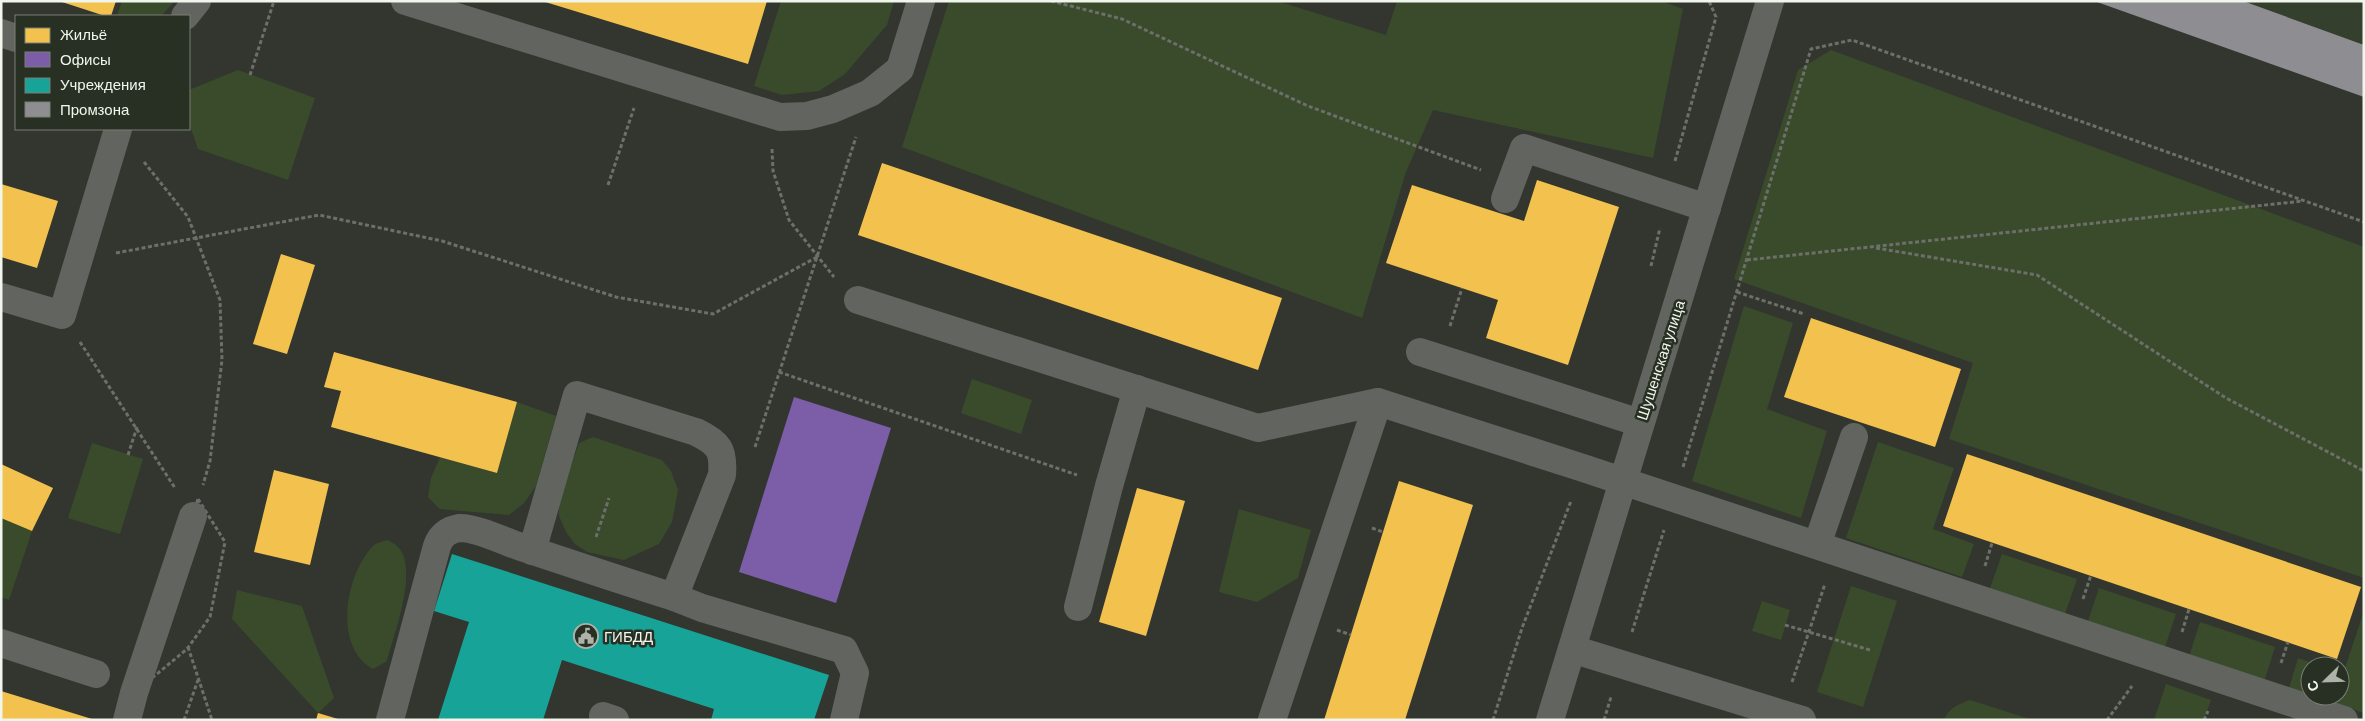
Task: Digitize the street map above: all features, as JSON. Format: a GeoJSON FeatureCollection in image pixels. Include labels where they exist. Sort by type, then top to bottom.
{"type":"FeatureCollection","features":[{"type":"Feature","properties":{"kind":"street"},"geometry":{"type":"LineString","coordinates":[[185,15],[197,1]]}},
{"type":"Feature","properties":{"kind":"street"},"geometry":{"type":"LineString","coordinates":[[405,1],[780,117],[807,116],[833,109],[870,93],[900,69],[922,1]]}},
{"type":"Feature","properties":{"kind":"street","name":"Шушенская улица"},"geometry":{"type":"LineString","coordinates":[[1550,720],[1770,1]]}},
{"type":"Feature","properties":{"kind":"street"},"geometry":{"type":"LineString","coordinates":[[1,33],[15,38]]}},
{"type":"Feature","properties":{"kind":"street"},"geometry":{"type":"LineString","coordinates":[[1,297],[62,315],[116,133]]}},
{"type":"Feature","properties":{"kind":"street"},"geometry":{"type":"LineString","coordinates":[[1508,190],[1524,148],[1707,208]]}},
{"type":"Feature","properties":{"kind":"street"},"geometry":{"type":"LineString","coordinates":[[858,300],[1258,428],[1378,402],[1827,548],[2339,719]]}},
{"type":"Feature","properties":{"kind":"street"},"geometry":{"type":"LineString","coordinates":[[1420,352],[1640,424]]}},
{"type":"Feature","properties":{"kind":"street"},"geometry":{"type":"LineString","coordinates":[[1078,607],[1108,486],[1138,389]]}},
{"type":"Feature","properties":{"kind":"street"},"geometry":{"type":"LineString","coordinates":[[532,551],[577,395],[696,432],[709,438],[719,447],[723,460],[722,475],[674,597]]}},
{"type":"Feature","properties":{"kind":"street"},"geometry":{"type":"LineString","coordinates":[[1272,720],[1378,402]]}},
{"type":"Feature","properties":{"kind":"street"},"geometry":{"type":"LineString","coordinates":[[1827,548],[1854,437]]}},
{"type":"Feature","properties":{"kind":"street"},"geometry":{"type":"LineString","coordinates":[[128,720],[134,693],[190,512]]}},
{"type":"Feature","properties":{"kind":"street"},"geometry":{"type":"LineString","coordinates":[[390,720],[440,538],[445,533],[460,528],[674,597],[702,608],[844,650],[856,673],[844,720]]}},
{"type":"Feature","properties":{"kind":"street"},"geometry":{"type":"LineString","coordinates":[[1,643],[96,674]]}},
{"type":"Feature","properties":{"kind":"street"},"geometry":{"type":"LineString","coordinates":[[1572,649],[1792,717]]}},
{"type":"Feature","properties":{"kind":"path"},"geometry":{"type":"LineString","coordinates":[[250,75],[274,1]]}},
{"type":"Feature","properties":{"kind":"path"},"geometry":{"type":"LineString","coordinates":[[1051,1],[1122,19],[1308,106],[1508,190]]}},
{"type":"Feature","properties":{"kind":"path"},"geometry":{"type":"LineString","coordinates":[[1649,272],[1671,174],[1716,17],[1709,1]]}},
{"type":"Feature","properties":{"kind":"path"},"geometry":{"type":"LineString","coordinates":[[1630,636],[1812,49],[1852,40],[2364,222]]}},
{"type":"Feature","properties":{"kind":"path"},"geometry":{"type":"LineString","coordinates":[[774,390],[870,93]]}},
{"type":"Feature","properties":{"kind":"path"},"geometry":{"type":"LineString","coordinates":[[608,185],[636,104]]}},
{"type":"Feature","properties":{"kind":"path"},"geometry":{"type":"LineString","coordinates":[[116,133],[149,166],[188,217],[220,300],[222,360],[210,461],[190,512]]}},
{"type":"Feature","properties":{"kind":"path"},"geometry":{"type":"LineString","coordinates":[[772,147],[774,171],[789,220],[817,257],[858,300]]}},
{"type":"Feature","properties":{"kind":"path"},"geometry":{"type":"LineString","coordinates":[[1747,260],[2306,201]]}},
{"type":"Feature","properties":{"kind":"path"},"geometry":{"type":"LineString","coordinates":[[78,260],[319,215],[442,241],[616,297],[713,314],[817,257]]}},
{"type":"Feature","properties":{"kind":"path"},"geometry":{"type":"LineString","coordinates":[[1871,247],[2036,275],[2226,398],[2364,471]]}},
{"type":"Feature","properties":{"kind":"path"},"geometry":{"type":"LineString","coordinates":[[1737,292],[1804,314]]}},
{"type":"Feature","properties":{"kind":"path"},"geometry":{"type":"LineString","coordinates":[[62,315],[177,492]]}},
{"type":"Feature","properties":{"kind":"path"},"geometry":{"type":"LineString","coordinates":[[780,372],[1108,486]]}},
{"type":"Feature","properties":{"kind":"path"},"geometry":{"type":"LineString","coordinates":[[128,455],[136,427]]}},
{"type":"Feature","properties":{"kind":"path"},"geometry":{"type":"LineString","coordinates":[[1493,720],[1522,628],[1583,468]]}},
{"type":"Feature","properties":{"kind":"path"},"geometry":{"type":"LineString","coordinates":[[1792,717],[1827,548]]}},
{"type":"Feature","properties":{"kind":"path"},"geometry":{"type":"LineString","coordinates":[[1785,625],[1870,650]]}},
{"type":"Feature","properties":{"kind":"path"},"geometry":{"type":"LineString","coordinates":[[2107,720],[2154,657]]}},
{"type":"Feature","properties":{"kind":"path"},"geometry":{"type":"LineString","coordinates":[[184,720],[198,679]]}},
{"type":"Feature","properties":{"kind":"path"},"geometry":{"type":"LineString","coordinates":[[1604,720],[1613,692]]}},
{"type":"Feature","properties":{"kind":"shaded area"},"geometry":{"type":"Polygon","coordinates":[[[2243,1],[2364,1],[2364,45],[2243,1]]]}},
{"type":"Feature","properties":{"kind":"green space"},"geometry":{"type":"Polygon","coordinates":[[[122,1],[175,1],[162,15],[117,15],[122,1]]]}},
{"type":"Feature","properties":{"kind":"green space"},"geometry":{"type":"Polygon","coordinates":[[[781,1],[894,1],[887,25],[845,74],[819,91],[782,95],[754,86],[781,1]]]}},
{"type":"Feature","properties":{"kind":"green space"},"geometry":{"type":"Polygon","coordinates":[[[949,1],[1277,1],[1386,35],[1397,1],[1661,1],[1683,9],[1653,158],[1433,110],[1406,172],[1362,318],[902,147],[949,1]]]}},
{"type":"Feature","properties":{"kind":"green space"},"geometry":{"type":"Polygon","coordinates":[[[1831,50],[2364,247],[2364,578],[1949,439],[1973,363],[1734,279],[1798,70],[1831,50]]]}},
{"type":"Feature","properties":{"kind":"green space"},"geometry":{"type":"Polygon","coordinates":[[[238,70],[315,98],[288,180],[198,149],[190,126],[190,90],[238,70]]]}},
{"type":"Feature","properties":{"kind":"green space"},"geometry":{"type":"Polygon","coordinates":[[[1744,306],[1793,323],[1767,409],[1827,431],[1801,518],[1692,481],[1744,306]]]}},
{"type":"Feature","properties":{"kind":"green space"},"geometry":{"type":"Polygon","coordinates":[[[972,379],[1032,400],[1021,434],[961,413],[972,379]]]}},
{"type":"Feature","properties":{"kind":"green space"},"geometry":{"type":"Polygon","coordinates":[[[517,402],[556,416],[536,486],[524,503],[509,515],[440,509],[428,497],[431,478],[440,457],[497,473],[517,402]]]}},
{"type":"Feature","properties":{"kind":"green space"},"geometry":{"type":"Polygon","coordinates":[[[593,437],[662,460],[671,471],[678,490],[672,522],[659,544],[624,560],[587,552],[575,544],[566,532],[559,516],[559,500],[579,443],[593,437]]]}},
{"type":"Feature","properties":{"kind":"green space"},"geometry":{"type":"Polygon","coordinates":[[[1878,442],[1954,468],[1933,529],[1974,544],[1962,577],[1846,538],[1878,442]]]}},
{"type":"Feature","properties":{"kind":"green space"},"geometry":{"type":"Polygon","coordinates":[[[92,443],[143,459],[120,534],[68,518],[92,443]]]}},
{"type":"Feature","properties":{"kind":"green space"},"geometry":{"type":"Polygon","coordinates":[[[1239,509],[1311,530],[1298,578],[1257,602],[1219,592],[1239,509]]]}},
{"type":"Feature","properties":{"kind":"green space"},"geometry":{"type":"Polygon","coordinates":[[[1,518],[32,531],[9,600],[1,597],[1,518]]]}},
{"type":"Feature","properties":{"kind":"green space"},"geometry":{"type":"Polygon","coordinates":[[[387,540],[397,546],[403,556],[406,569],[406,584],[387,661],[373,669],[360,659],[352,645],[348,628],[348,610],[350,592],[363,559],[374,545],[387,540]]]}},
{"type":"Feature","properties":{"kind":"green space"},"geometry":{"type":"Polygon","coordinates":[[[2002,554],[2077,579],[2064,617],[1989,591],[2002,554]]]}},
{"type":"Feature","properties":{"kind":"green space"},"geometry":{"type":"Polygon","coordinates":[[[1851,586],[1897,601],[1863,707],[1817,692],[1851,586]]]}},
{"type":"Feature","properties":{"kind":"green space"},"geometry":{"type":"Polygon","coordinates":[[[2099,588],[2176,614],[2164,650],[2087,624],[2099,588]]]}},
{"type":"Feature","properties":{"kind":"green space"},"geometry":{"type":"Polygon","coordinates":[[[237,590],[302,606],[334,698],[318,713],[232,619],[237,590]]]}},
{"type":"Feature","properties":{"kind":"green space"},"geometry":{"type":"Polygon","coordinates":[[[1762,601],[1790,610],[1781,640],[1752,631],[1762,601]]]}},
{"type":"Feature","properties":{"kind":"green space"},"geometry":{"type":"Polygon","coordinates":[[[2364,611],[2364,713],[2343,706],[2350,706],[2349,656],[2364,611]]]}},
{"type":"Feature","properties":{"kind":"green space"},"geometry":{"type":"Polygon","coordinates":[[[2200,622],[2275,647],[2264,682],[2189,657],[2200,622]]]}},
{"type":"Feature","properties":{"kind":"green space"},"geometry":{"type":"Polygon","coordinates":[[[2298,658],[2300,659],[2300,692],[2289,688],[2298,658]]]}},
{"type":"Feature","properties":{"kind":"green space"},"geometry":{"type":"Polygon","coordinates":[[[2166,684],[2211,700],[2204,720],[2154,720],[2166,684]]]}},
{"type":"Feature","properties":{"kind":"green space"},"geometry":{"type":"Polygon","coordinates":[[[1970,700],[2033,720],[1944,720],[1951,709],[1970,700]]]}},
{"type":"Feature","properties":{"kind":"building: Жильё"},"geometry":{"type":"Polygon","coordinates":[[[59,1],[116,1],[111,15],[102,15],[59,1]]]}},
{"type":"Feature","properties":{"kind":"building: Жильё"},"geometry":{"type":"Polygon","coordinates":[[[542,1],[767,1],[748,64],[542,1]]]}},
{"type":"Feature","properties":{"kind":"building: Жильё"},"geometry":{"type":"Polygon","coordinates":[[[882,163],[1282,298],[1258,370],[858,235],[882,163]]]}},
{"type":"Feature","properties":{"kind":"building: Жильё"},"geometry":{"type":"Polygon","coordinates":[[[1537,180],[1619,207],[1568,365],[1486,338],[1498,300],[1386,263],[1412,185],[1524,221],[1537,180]]]}},
{"type":"Feature","properties":{"kind":"building: Жильё"},"geometry":{"type":"Polygon","coordinates":[[[1,184],[58,201],[37,268],[1,257],[1,184]]]}},
{"type":"Feature","properties":{"kind":"building: Жильё"},"geometry":{"type":"Polygon","coordinates":[[[281,254],[315,265],[287,354],[253,344],[281,254]]]}},
{"type":"Feature","properties":{"kind":"building: Жильё"},"geometry":{"type":"Polygon","coordinates":[[[1811,318],[1961,369],[1935,447],[1784,397],[1811,318]]]}},
{"type":"Feature","properties":{"kind":"building: Жильё"},"geometry":{"type":"Polygon","coordinates":[[[334,352],[517,402],[497,473],[331,427],[341,391],[324,387],[334,352]]]}},
{"type":"Feature","properties":{"kind":"building: Жильё"},"geometry":{"type":"Polygon","coordinates":[[[1967,454],[2361,587],[2338,656],[2328,656],[1943,526],[1967,454]]]}},
{"type":"Feature","properties":{"kind":"building: Жильё"},"geometry":{"type":"Polygon","coordinates":[[[1,464],[53,488],[32,531],[1,518],[1,464]]]}},
{"type":"Feature","properties":{"kind":"building: Жильё"},"geometry":{"type":"Polygon","coordinates":[[[274,470],[329,484],[310,565],[254,552],[274,470]]]}},
{"type":"Feature","properties":{"kind":"building: Жильё"},"geometry":{"type":"Polygon","coordinates":[[[1399,481],[1473,505],[1405,720],[1324,720],[1399,481]]]}},
{"type":"Feature","properties":{"kind":"building: Жильё"},"geometry":{"type":"Polygon","coordinates":[[[1137,488],[1185,501],[1146,636],[1099,622],[1137,488]]]}},
{"type":"Feature","properties":{"kind":"building: Жильё"},"geometry":{"type":"Polygon","coordinates":[[[1,691],[92,719],[92,720],[1,720],[1,691]]]}},
{"type":"Feature","properties":{"kind":"building: Жильё"},"geometry":{"type":"Polygon","coordinates":[[[318,713],[338,719],[338,720],[316,720],[318,713]]]}},
{"type":"Feature","properties":{"kind":"building: Офисы"},"geometry":{"type":"Polygon","coordinates":[[[794,397],[891,428],[836,603],[739,572],[794,397]]]}},
{"type":"Feature","properties":{"kind":"building: Учреждения","name":"ГИБДД"},"geometry":{"type":"Polygon","coordinates":[[[452,554],[829,675],[814,720],[711,720],[714,709],[562,660],[543,720],[438,720],[469,622],[434,611],[452,554]]]}},
{"type":"Feature","properties":{"kind":"building: Промзона"},"geometry":{"type":"Polygon","coordinates":[[[2243,1],[2364,45],[2364,97],[2097,2],[2243,1]]]}},
{"type":"Feature","properties":{"kind":"place","name":"ГИБДД"},"geometry":{"type":"Point","coordinates":[586,636]}}]}
